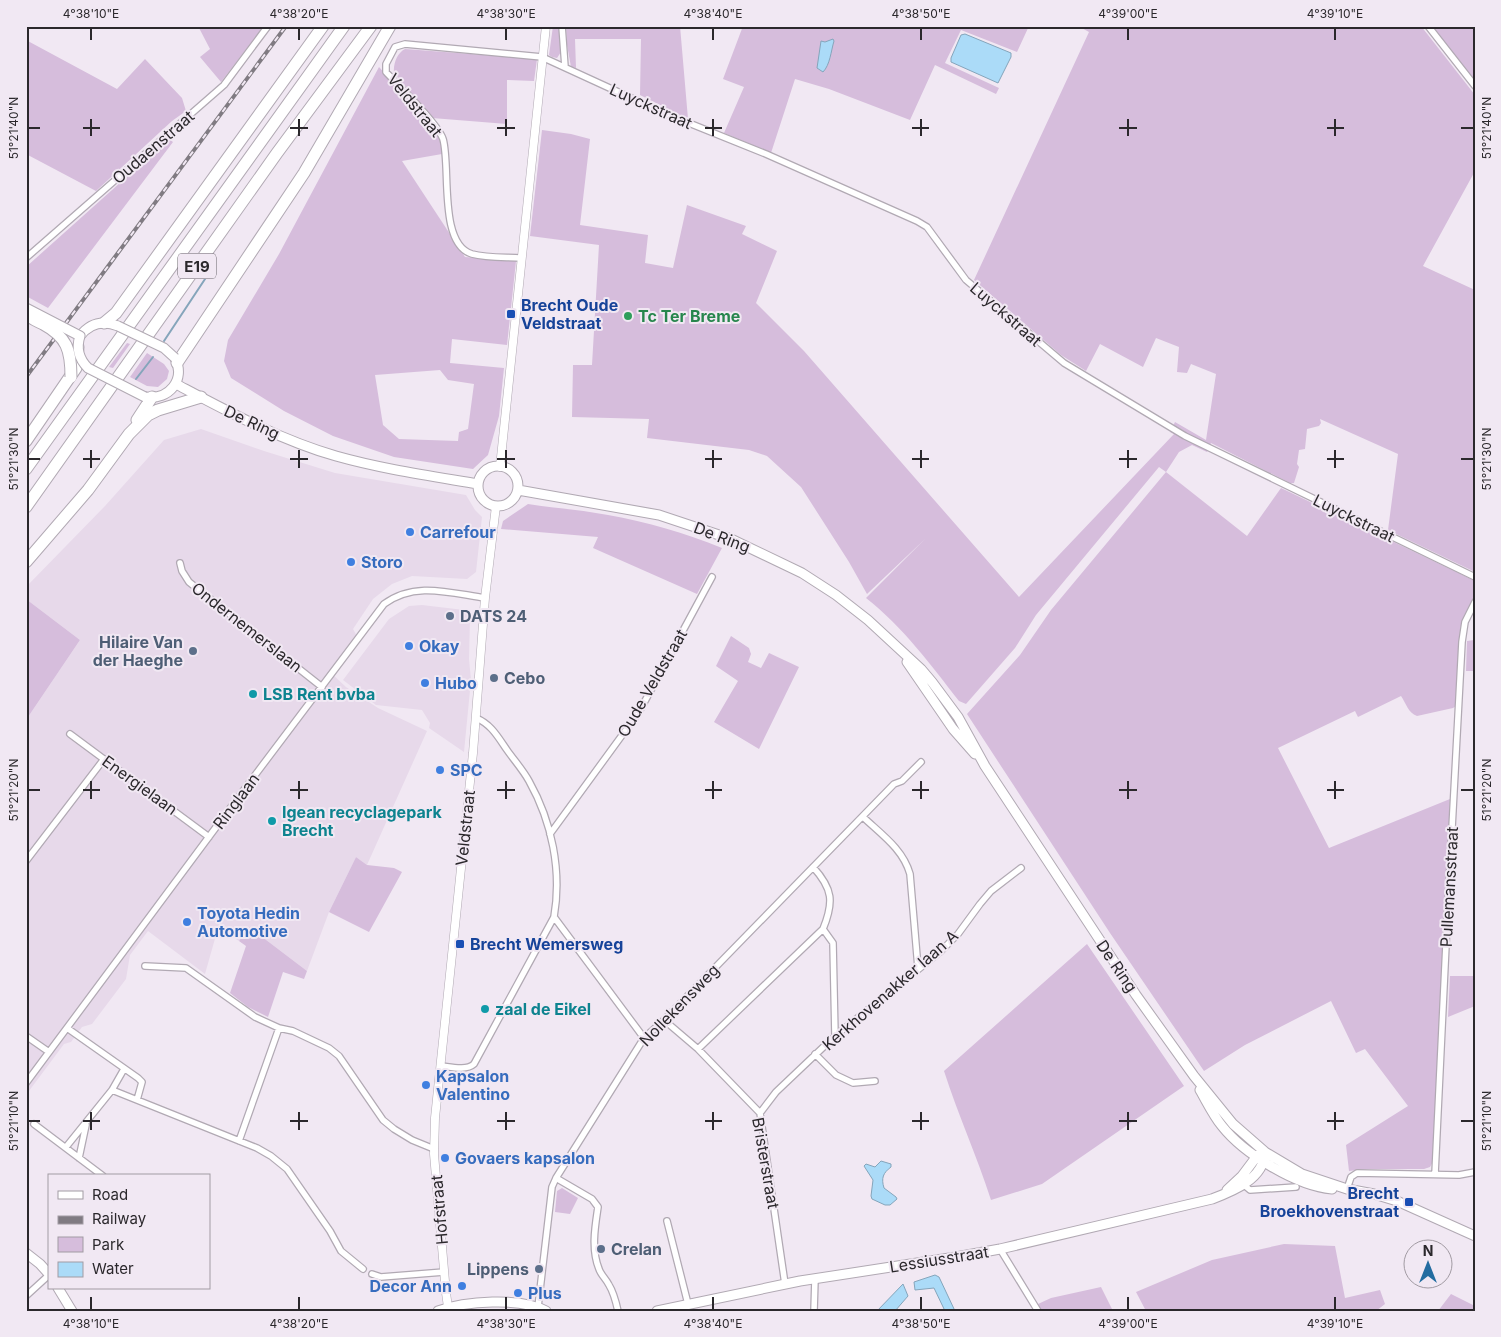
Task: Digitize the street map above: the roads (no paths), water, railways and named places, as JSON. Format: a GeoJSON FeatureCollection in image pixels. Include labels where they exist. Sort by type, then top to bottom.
{"type":"FeatureCollection","features":[{"type":"Feature","properties":{"kind":"highway"},"geometry":{"type":"LineString","coordinates":[[104,323],[116,313],[323,26]]}},
{"type":"Feature","properties":{"kind":"highway","name":"E19"},"geometry":{"type":"LineString","coordinates":[[26,469],[344,26]]}},
{"type":"Feature","properties":{"kind":"highway","name":"E19"},"geometry":{"type":"LineString","coordinates":[[26,507],[277,153],[371,26]]}},
{"type":"Feature","properties":{"kind":"highway"},"geometry":{"type":"LineString","coordinates":[[176,361],[304,173],[390,26]]}},
{"type":"Feature","properties":{"kind":"highway"},"geometry":{"type":"LineString","coordinates":[[26,313],[28,317],[50,328],[63,339],[70,353],[71,377]]}},
{"type":"Feature","properties":{"kind":"highway"},"geometry":{"type":"LineString","coordinates":[[26,441],[76,368],[79,341]]}},
{"type":"Feature","properties":{"kind":"highway"},"geometry":{"type":"LineString","coordinates":[[26,562],[88,490],[129,434],[149,397]]}},
{"type":"Feature","properties":{"kind":"highway"},"geometry":{"type":"LineString","coordinates":[[129,434],[153,412],[201,397]]}},
{"type":"Feature","properties":{"kind":"main road"},"geometry":{"type":"LineString","coordinates":[[26,308],[79,341]]}},
{"type":"Feature","properties":{"kind":"main road"},"geometry":{"type":"LineString","coordinates":[[104,323],[118,326],[164,348],[176,361],[178,376],[176,384],[164,395],[149,397],[88,368],[81,360],[79,341],[91,325],[104,323]]}},
{"type":"Feature","properties":{"kind":"main road","name":"De Ring"},"geometry":{"type":"LineString","coordinates":[[176,384],[269,431],[335,456],[403,471],[478,484]]}},
{"type":"Feature","properties":{"kind":"main road"},"geometry":{"type":"LineString","coordinates":[[500,467],[515,476],[518,490],[513,500],[496,506],[485,501],[481,496],[478,484],[483,474],[488,470],[500,467]]}},
{"type":"Feature","properties":{"kind":"main road","name":"De Ring"},"geometry":{"type":"LineString","coordinates":[[518,490],[659,515],[731,539],[802,573],[836,595],[868,620],[921,669],[958,717],[985,766],[1136,995],[1225,1116],[1262,1156]]}},
{"type":"Feature","properties":{"kind":"main road"},"geometry":{"type":"LineString","coordinates":[[1194,1076],[1215,1116],[1230,1135],[1239,1144],[1262,1156],[1295,1178],[1311,1185],[1328,1189],[1347,1189],[1397,1201],[1475,1236]]}},
{"type":"Feature","properties":{"kind":"main road","name":"Lessiusstraat"},"geometry":{"type":"LineString","coordinates":[[657,1311],[815,1278],[1000,1249],[1219,1196],[1244,1185],[1262,1156]]}},
{"type":"Feature","properties":{"kind":"main road","name":"Lessiusstraat"},"geometry":{"type":"LineString","coordinates":[[1219,1196],[1262,1156]]}},
{"type":"Feature","properties":{"kind":"main road"},"geometry":{"type":"LineString","coordinates":[[26,1253],[40,1264],[48,1274]]}},
{"type":"Feature","properties":{"kind":"main road"},"geometry":{"type":"LineString","coordinates":[[59,1290],[72,1311]]}},
{"type":"Feature","properties":{"kind":"main road"},"geometry":{"type":"LineString","coordinates":[[438,1311],[458,1304],[502,1303],[542,1309]]}},
{"type":"Feature","properties":{"kind":"street","name":"Oudaenstraat"},"geometry":{"type":"LineString","coordinates":[[26,258],[224,85],[268,26]]}},
{"type":"Feature","properties":{"kind":"street"},"geometry":{"type":"LineString","coordinates":[[500,467],[546,26]]}},
{"type":"Feature","properties":{"kind":"street"},"geometry":{"type":"LineString","coordinates":[[562,26],[566,67]]}},
{"type":"Feature","properties":{"kind":"street"},"geometry":{"type":"LineString","coordinates":[[1428,26],[1475,86]]}},
{"type":"Feature","properties":{"kind":"street","name":"Veldstraat"},"geometry":{"type":"LineString","coordinates":[[522,258],[470,254],[461,248],[451,226],[442,136],[434,124],[386,72],[386,64],[395,47],[405,44],[542,57]]}},
{"type":"Feature","properties":{"kind":"street","name":"Luyckstraat"},"geometry":{"type":"LineString","coordinates":[[542,57],[664,113],[766,154],[917,221],[927,227],[966,280],[1064,363],[1185,436],[1475,577]]}},
{"type":"Feature","properties":{"kind":"street","name":"Veldstraat"},"geometry":{"type":"LineString","coordinates":[[434,1149],[476,718],[485,598],[496,506]]}},
{"type":"Feature","properties":{"kind":"street","name":"Ondernemerslaan"},"geometry":{"type":"LineString","coordinates":[[180,563],[182,571],[189,582],[322,687]]}},
{"type":"Feature","properties":{"kind":"street","name":"Oude Veldstraat"},"geometry":{"type":"LineString","coordinates":[[550,834],[639,712],[712,577]]}},
{"type":"Feature","properties":{"kind":"street","name":"Ringlaan"},"geometry":{"type":"LineString","coordinates":[[26,1083],[384,604],[404,593],[420,590],[485,598]]}},
{"type":"Feature","properties":{"kind":"street","name":"Pullemansstraat"},"geometry":{"type":"LineString","coordinates":[[1435,1174],[1462,642],[1465,622],[1475,602]]}},
{"type":"Feature","properties":{"kind":"street"},"geometry":{"type":"LineString","coordinates":[[441,1066],[472,1067],[554,917],[557,900],[557,877],[550,834],[529,781],[488,723],[476,718]]}},
{"type":"Feature","properties":{"kind":"street","name":"Energielaan"},"geometry":{"type":"LineString","coordinates":[[70,734],[209,837]]}},
{"type":"Feature","properties":{"kind":"street"},"geometry":{"type":"LineString","coordinates":[[26,861],[104,759]]}},
{"type":"Feature","properties":{"kind":"street","name":"Nollekensweg"},"geometry":{"type":"LineString","coordinates":[[542,1309],[552,1187],[644,1038],[664,1020],[894,784],[902,781],[921,762]]}},
{"type":"Feature","properties":{"kind":"street"},"geometry":{"type":"LineString","coordinates":[[863,816],[892,844],[907,862],[910,874],[918,968]]}},
{"type":"Feature","properties":{"kind":"street"},"geometry":{"type":"LineString","coordinates":[[698,1049],[823,929],[830,912],[829,890],[823,878],[813,867]]}},
{"type":"Feature","properties":{"kind":"street","name":"Kerkhovenakker laan A"},"geometry":{"type":"LineString","coordinates":[[760,1113],[776,1092],[835,1036],[940,952],[958,934],[991,891],[1021,868]]}},
{"type":"Feature","properties":{"kind":"street"},"geometry":{"type":"LineString","coordinates":[[554,917],[644,1038]]}},
{"type":"Feature","properties":{"kind":"street"},"geometry":{"type":"LineString","coordinates":[[823,929],[833,943],[835,1036]]}},
{"type":"Feature","properties":{"kind":"street"},"geometry":{"type":"LineString","coordinates":[[145,966],[186,968],[255,1017],[279,1028],[293,1031],[329,1048],[339,1056],[383,1120],[394,1129],[434,1149]]}},
{"type":"Feature","properties":{"kind":"street","name":"Bristerstraat"},"geometry":{"type":"LineString","coordinates":[[664,1020],[698,1049],[760,1113],[785,1284]]}},
{"type":"Feature","properties":{"kind":"street"},"geometry":{"type":"LineString","coordinates":[[67,1028],[142,1082],[137,1100]]}},
{"type":"Feature","properties":{"kind":"street"},"geometry":{"type":"LineString","coordinates":[[239,1141],[279,1028]]}},
{"type":"Feature","properties":{"kind":"street"},"geometry":{"type":"LineString","coordinates":[[26,1036],[50,1052]]}},
{"type":"Feature","properties":{"kind":"street"},"geometry":{"type":"LineString","coordinates":[[816,1054],[836,1075],[853,1083],[875,1081]]}},
{"type":"Feature","properties":{"kind":"street"},"geometry":{"type":"LineString","coordinates":[[66,1147],[112,1090],[124,1069]]}},
{"type":"Feature","properties":{"kind":"street"},"geometry":{"type":"LineString","coordinates":[[112,1090],[239,1141],[271,1156],[287,1169],[330,1231],[341,1251],[363,1269]]}},
{"type":"Feature","properties":{"kind":"street"},"geometry":{"type":"LineString","coordinates":[[80,1158],[86,1123]]}},
{"type":"Feature","properties":{"kind":"street"},"geometry":{"type":"LineString","coordinates":[[34,1124],[100,1174]]}},
{"type":"Feature","properties":{"kind":"street","name":"Hofstraat"},"geometry":{"type":"LineString","coordinates":[[434,1149],[448,1307]]}},
{"type":"Feature","properties":{"kind":"street"},"geometry":{"type":"LineString","coordinates":[[1347,1189],[1351,1177],[1357,1173],[1459,1175],[1475,1172]]}},
{"type":"Feature","properties":{"kind":"street"},"geometry":{"type":"LineString","coordinates":[[556,1178],[592,1199],[598,1207],[594,1255],[599,1270],[612,1291],[618,1311]]}},
{"type":"Feature","properties":{"kind":"street"},"geometry":{"type":"LineString","coordinates":[[1244,1185],[1250,1190],[1296,1187]]}},
{"type":"Feature","properties":{"kind":"street"},"geometry":{"type":"LineString","coordinates":[[667,1221],[688,1304]]}},
{"type":"Feature","properties":{"kind":"street"},"geometry":{"type":"LineString","coordinates":[[1000,1249],[1038,1311]]}},
{"type":"Feature","properties":{"kind":"street"},"geometry":{"type":"LineString","coordinates":[[372,1274],[381,1277],[444,1272]]}},
{"type":"Feature","properties":{"kind":"street"},"geometry":{"type":"LineString","coordinates":[[26,1296],[48,1276]]}},
{"type":"Feature","properties":{"kind":"street"},"geometry":{"type":"LineString","coordinates":[[814,1311],[815,1278]]}},
{"type":"Feature","properties":{"kind":"water"},"geometry":{"type":"Polygon","coordinates":[[[965,34],[1011,53],[1011,57],[998,83],[951,62],[961,35],[965,34]]]}},
{"type":"Feature","properties":{"kind":"water"},"geometry":{"type":"Polygon","coordinates":[[[833,39],[829,62],[823,72],[817,68],[821,41],[825,42],[833,39]]]}},
{"type":"Feature","properties":{"kind":"water"},"geometry":{"type":"Polygon","coordinates":[[[881,1161],[891,1164],[883,1179],[884,1188],[897,1199],[890,1205],[885,1205],[872,1199],[873,1180],[864,1166],[866,1164],[875,1167],[881,1161]]]}},
{"type":"Feature","properties":{"kind":"water"},"geometry":{"type":"Polygon","coordinates":[[[935,1275],[939,1277],[955,1311],[945,1311],[934,1288],[915,1290],[914,1282],[935,1275]]]}},
{"type":"Feature","properties":{"kind":"water"},"geometry":{"type":"Polygon","coordinates":[[[903,1284],[908,1296],[895,1311],[877,1311],[903,1284]]]}},
{"type":"Feature","properties":{"kind":"waterway"},"geometry":{"type":"LineString","coordinates":[[164,341],[209,273],[214,271]]}},
{"type":"Feature","properties":{"kind":"waterway"},"geometry":{"type":"LineString","coordinates":[[136,379],[153,357]]}},
{"type":"Feature","properties":{"kind":"railway"},"geometry":{"type":"LineString","coordinates":[[26,377],[286,26]]}},
{"type":"Feature","properties":{"kind":"place","name":"Brecht Oude Veldstraat"},"geometry":{"type":"Point","coordinates":[511,314]}},
{"type":"Feature","properties":{"kind":"place","name":"Tc Ter Breme"},"geometry":{"type":"Point","coordinates":[628,316]}},
{"type":"Feature","properties":{"kind":"place","name":"Carrefour"},"geometry":{"type":"Point","coordinates":[410,532]}},
{"type":"Feature","properties":{"kind":"place","name":"Storo"},"geometry":{"type":"Point","coordinates":[351,562]}},
{"type":"Feature","properties":{"kind":"place","name":"DATS 24"},"geometry":{"type":"Point","coordinates":[450,616]}},
{"type":"Feature","properties":{"kind":"place","name":"Okay"},"geometry":{"type":"Point","coordinates":[409,646]}},
{"type":"Feature","properties":{"kind":"place","name":"Hilaire Van der Haeghe"},"geometry":{"type":"Point","coordinates":[193,651]}},
{"type":"Feature","properties":{"kind":"place","name":"Cebo"},"geometry":{"type":"Point","coordinates":[494,678]}},
{"type":"Feature","properties":{"kind":"place","name":"Hubo"},"geometry":{"type":"Point","coordinates":[425,683]}},
{"type":"Feature","properties":{"kind":"place","name":"LSB Rent bvba"},"geometry":{"type":"Point","coordinates":[253,694]}},
{"type":"Feature","properties":{"kind":"place","name":"SPC"},"geometry":{"type":"Point","coordinates":[440,770]}},
{"type":"Feature","properties":{"kind":"place","name":"Igean recyclagepark Brecht"},"geometry":{"type":"Point","coordinates":[272,821]}},
{"type":"Feature","properties":{"kind":"place","name":"Toyota Hedin Automotive"},"geometry":{"type":"Point","coordinates":[187,922]}},
{"type":"Feature","properties":{"kind":"place","name":"Brecht Wemersweg"},"geometry":{"type":"Point","coordinates":[460,944]}},
{"type":"Feature","properties":{"kind":"place","name":"zaal de Eikel"},"geometry":{"type":"Point","coordinates":[485,1009]}},
{"type":"Feature","properties":{"kind":"place","name":"Kapsalon Valentino"},"geometry":{"type":"Point","coordinates":[426,1085]}},
{"type":"Feature","properties":{"kind":"place","name":"Govaers kapsalon"},"geometry":{"type":"Point","coordinates":[445,1158]}},
{"type":"Feature","properties":{"kind":"place","name":"Brecht Broekhovenstraat"},"geometry":{"type":"Point","coordinates":[1409,1202]}},
{"type":"Feature","properties":{"kind":"place","name":"Crelan"},"geometry":{"type":"Point","coordinates":[601,1249]}},
{"type":"Feature","properties":{"kind":"place","name":"Lippens"},"geometry":{"type":"Point","coordinates":[539,1269]}},
{"type":"Feature","properties":{"kind":"place","name":"Decor Ann"},"geometry":{"type":"Point","coordinates":[462,1286]}},
{"type":"Feature","properties":{"kind":"place","name":"Plus"},"geometry":{"type":"Point","coordinates":[518,1293]}}]}
